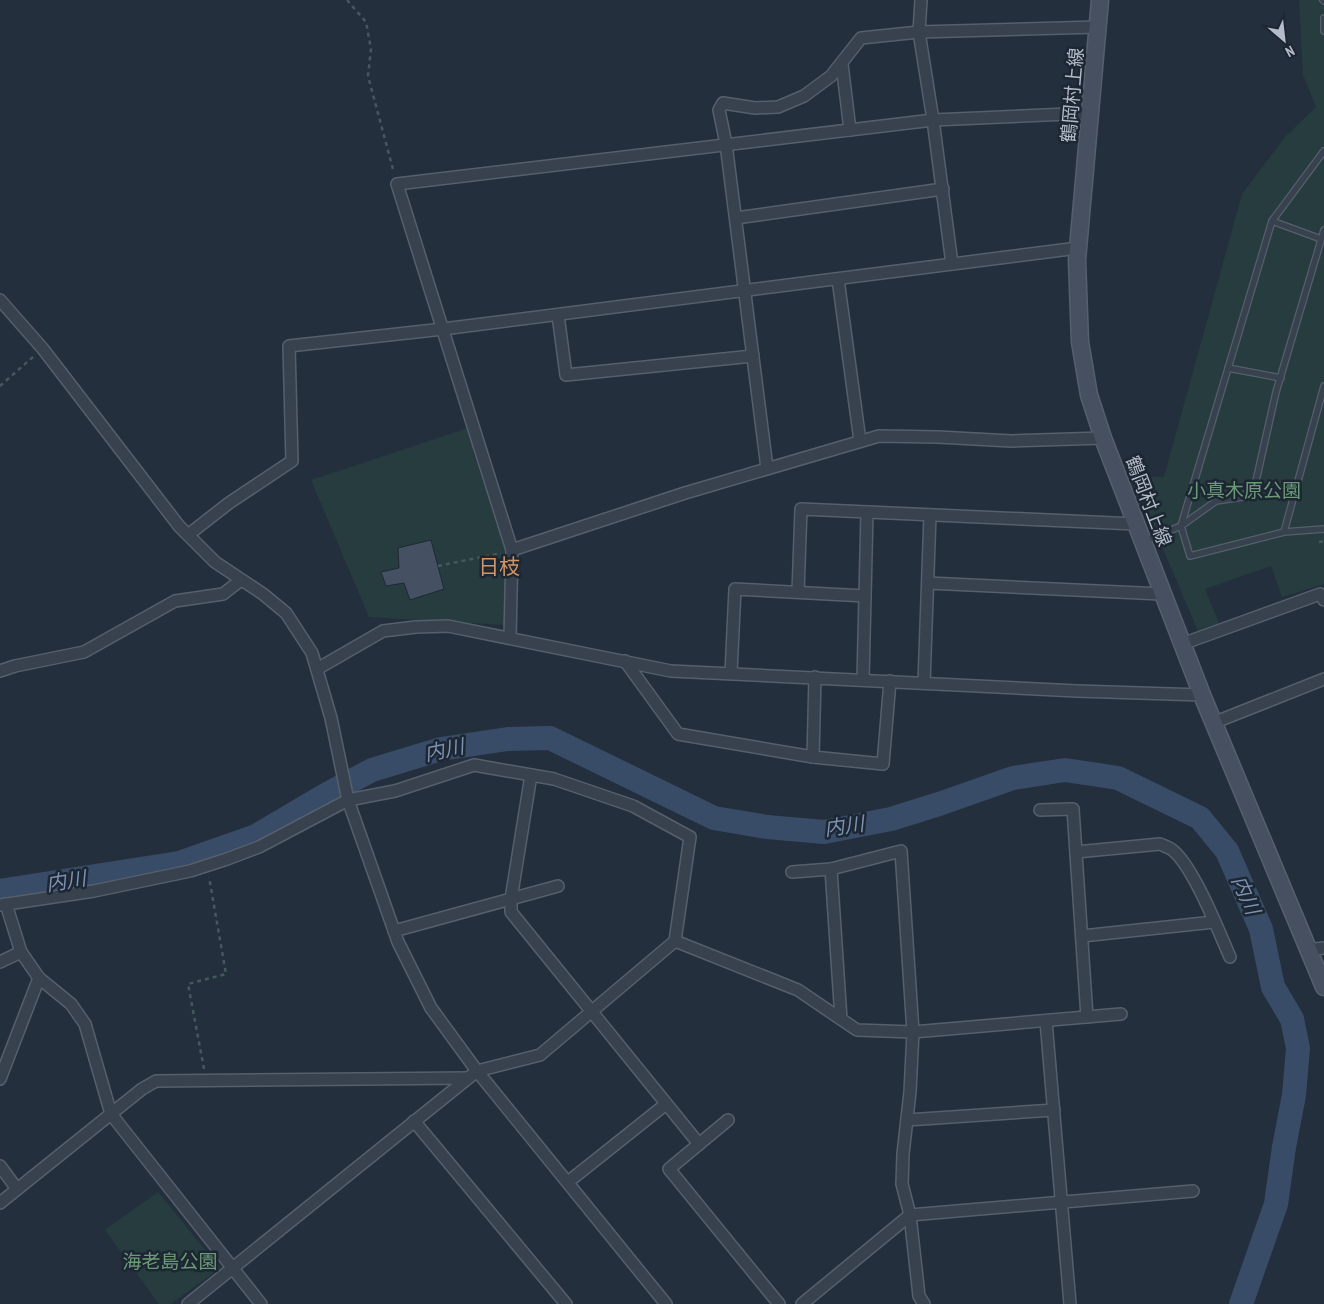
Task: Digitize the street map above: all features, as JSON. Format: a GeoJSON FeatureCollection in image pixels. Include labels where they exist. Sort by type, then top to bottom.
{"type":"FeatureCollection","features":[{"type":"Feature","properties":{"kind":"main road","name":"鶴岡村上線"},"geometry":{"type":"LineString","coordinates":[[1100,0],[1077,260],[1080,342],[1089,395],[1103,438],[1202,695],[1324,987]]}},
{"type":"Feature","properties":{"kind":"street"},"geometry":{"type":"LineString","coordinates":[[921,0],[919,32],[943,189],[952,264]]}},
{"type":"Feature","properties":{"kind":"street"},"geometry":{"type":"LineString","coordinates":[[767,468],[736,218],[726,144],[719,110],[722,103],[755,108],[778,108],[804,96],[831,76],[861,38],[919,32],[1097,27]]}},
{"type":"Feature","properties":{"kind":"street"},"geometry":{"type":"LineString","coordinates":[[842,64],[850,130]]}},
{"type":"Feature","properties":{"kind":"street"},"geometry":{"type":"LineString","coordinates":[[510,638],[512,550],[397,184],[933,120],[1090,113]]}},
{"type":"Feature","properties":{"kind":"street"},"geometry":{"type":"LineString","coordinates":[[736,218],[943,189]]}},
{"type":"Feature","properties":{"kind":"street"},"geometry":{"type":"LineString","coordinates":[[188,535],[229,503],[292,462],[289,346],[558,315],[1078,248]]}},
{"type":"Feature","properties":{"kind":"street"},"geometry":{"type":"LineString","coordinates":[[838,279],[860,441]]}},
{"type":"Feature","properties":{"kind":"street"},"geometry":{"type":"LineString","coordinates":[[0,300],[43,349],[179,526],[215,562],[263,594],[286,613],[312,653],[331,718],[348,800],[394,930],[431,1008],[472,1074],[568,1182],[666,1304]]}},
{"type":"Feature","properties":{"kind":"street"},"geometry":{"type":"LineString","coordinates":[[558,315],[566,375],[753,356]]}},
{"type":"Feature","properties":{"kind":"street"},"geometry":{"type":"LineString","coordinates":[[512,550],[767,468],[879,436],[938,436],[1011,441],[1103,438]]}},
{"type":"Feature","properties":{"kind":"street"},"geometry":{"type":"LineString","coordinates":[[798,592],[801,509],[1136,524]]}},
{"type":"Feature","properties":{"kind":"street"},"geometry":{"type":"LineString","coordinates":[[863,680],[867,512]]}},
{"type":"Feature","properties":{"kind":"street"},"geometry":{"type":"LineString","coordinates":[[924,683],[930,515]]}},
{"type":"Feature","properties":{"kind":"street"},"geometry":{"type":"LineString","coordinates":[[0,671],[15,666],[84,652],[175,601],[223,594],[241,580]]}},
{"type":"Feature","properties":{"kind":"street"},"geometry":{"type":"LineString","coordinates":[[928,582],[1162,594]]}},
{"type":"Feature","properties":{"kind":"street"},"geometry":{"type":"LineString","coordinates":[[731,673],[735,588],[865,596]]}},
{"type":"Feature","properties":{"kind":"street"},"geometry":{"type":"LineString","coordinates":[[1182,644],[1320,594],[1324,600]]}},
{"type":"Feature","properties":{"kind":"street"},"geometry":{"type":"LineString","coordinates":[[317,669],[383,632],[416,626],[448,626],[671,671],[1077,691],[1202,695]]}},
{"type":"Feature","properties":{"kind":"street"},"geometry":{"type":"LineString","coordinates":[[625,661],[678,734],[813,757],[883,764],[890,682]]}},
{"type":"Feature","properties":{"kind":"street"},"geometry":{"type":"LineString","coordinates":[[813,757],[815,678]]}},
{"type":"Feature","properties":{"kind":"street"},"geometry":{"type":"LineString","coordinates":[[1214,723],[1324,679]]}},
{"type":"Feature","properties":{"kind":"street"},"geometry":{"type":"LineString","coordinates":[[0,1203],[17,1189],[111,1114],[142,1089],[156,1082],[472,1074],[540,1055],[676,941],[690,837],[633,806],[554,779],[474,765],[395,791],[348,800],[258,847],[207,866],[94,891],[3,905],[21,952],[39,978],[71,1004],[84,1024],[111,1114],[260,1304]]}},
{"type":"Feature","properties":{"kind":"street"},"geometry":{"type":"LineString","coordinates":[[532,775],[511,899],[511,912],[699,1144]]}},
{"type":"Feature","properties":{"kind":"street"},"geometry":{"type":"LineString","coordinates":[[1040,810],[1073,809],[1088,1017]]}},
{"type":"Feature","properties":{"kind":"street"},"geometry":{"type":"LineString","coordinates":[[1076,852],[1160,844],[1172,850],[1185,866],[1205,900],[1230,957]]}},
{"type":"Feature","properties":{"kind":"street"},"geometry":{"type":"LineString","coordinates":[[792,872],[831,869],[901,851],[913,1032],[902,1184],[910,1215],[920,1296],[924,1304]]}},
{"type":"Feature","properties":{"kind":"street"},"geometry":{"type":"LineString","coordinates":[[831,869],[840,1019]]}},
{"type":"Feature","properties":{"kind":"street"},"geometry":{"type":"LineString","coordinates":[[394,930],[558,886]]}},
{"type":"Feature","properties":{"kind":"street"},"geometry":{"type":"LineString","coordinates":[[1082,936],[1214,922]]}},
{"type":"Feature","properties":{"kind":"street"},"geometry":{"type":"LineString","coordinates":[[676,941],[798,990],[857,1030],[913,1032],[1121,1014]]}},
{"type":"Feature","properties":{"kind":"street"},"geometry":{"type":"LineString","coordinates":[[1308,950],[1324,948]]}},
{"type":"Feature","properties":{"kind":"street"},"geometry":{"type":"LineString","coordinates":[[0,962],[21,952]]}},
{"type":"Feature","properties":{"kind":"street"},"geometry":{"type":"LineString","coordinates":[[0,1079],[39,978]]}},
{"type":"Feature","properties":{"kind":"street"},"geometry":{"type":"LineString","coordinates":[[1046,1021],[1070,1304]]}},
{"type":"Feature","properties":{"kind":"street"},"geometry":{"type":"LineString","coordinates":[[188,1304],[472,1074]]}},
{"type":"Feature","properties":{"kind":"street"},"geometry":{"type":"LineString","coordinates":[[568,1182],[666,1104]]}},
{"type":"Feature","properties":{"kind":"street"},"geometry":{"type":"LineString","coordinates":[[907,1120],[1054,1110]]}},
{"type":"Feature","properties":{"kind":"street"},"geometry":{"type":"LineString","coordinates":[[728,1120],[669,1168],[779,1304]]}},
{"type":"Feature","properties":{"kind":"street"},"geometry":{"type":"LineString","coordinates":[[414,1121],[566,1304]]}},
{"type":"Feature","properties":{"kind":"street"},"geometry":{"type":"LineString","coordinates":[[0,1166],[17,1189]]}},
{"type":"Feature","properties":{"kind":"street"},"geometry":{"type":"LineString","coordinates":[[802,1304],[910,1215],[1193,1190]]}},
{"type":"Feature","properties":{"kind":"lane"},"geometry":{"type":"LineString","coordinates":[[1324,18],[1324,31]]}},
{"type":"Feature","properties":{"kind":"lane"},"geometry":{"type":"LineString","coordinates":[[1324,151],[1272,221],[1181,526],[1190,556],[1284,532],[1324,529]]}},
{"type":"Feature","properties":{"kind":"lane"},"geometry":{"type":"LineString","coordinates":[[1272,221],[1321,239]]}},
{"type":"Feature","properties":{"kind":"lane"},"geometry":{"type":"LineString","coordinates":[[1143,541],[1181,526],[1216,501],[1244,497],[1256,481],[1281,378],[1324,230]]}},
{"type":"Feature","properties":{"kind":"lane"},"geometry":{"type":"LineString","coordinates":[[1228,368],[1281,378]]}},
{"type":"Feature","properties":{"kind":"lane"},"geometry":{"type":"LineString","coordinates":[[1284,532],[1324,386]]}},
{"type":"Feature","properties":{"kind":"path"},"geometry":{"type":"LineString","coordinates":[[347,0],[366,22],[371,49],[368,76],[397,184]]}},
{"type":"Feature","properties":{"kind":"path"},"geometry":{"type":"LineString","coordinates":[[0,386],[43,349]]}},
{"type":"Feature","properties":{"kind":"path"},"geometry":{"type":"LineString","coordinates":[[1319,542],[1324,542]]}},
{"type":"Feature","properties":{"kind":"path"},"geometry":{"type":"LineString","coordinates":[[438,566],[512,550]]}},
{"type":"Feature","properties":{"kind":"path"},"geometry":{"type":"LineString","coordinates":[[206,1081],[188,984],[226,974],[207,866]]}},
{"type":"Feature","properties":{"kind":"green space","name":"小真木原公園"},"geometry":{"type":"Polygon","coordinates":[[[1299,0],[1324,0],[1324,584],[1282,597],[1271,566],[1205,589],[1219,623],[1198,631],[1132,476],[1164,477],[1242,194],[1285,137],[1316,107],[1303,75],[1299,0]]]}},
{"type":"Feature","properties":{"kind":"green space"},"geometry":{"type":"Polygon","coordinates":[[[468,428],[475,448],[473,452],[508,556],[504,594],[505,625],[369,617],[311,480],[468,428]]]}},
{"type":"Feature","properties":{"kind":"green space","name":"海老島公園"},"geometry":{"type":"Polygon","coordinates":[[[158,1192],[220,1268],[171,1304],[159,1304],[105,1230],[158,1192]]]}},
{"type":"Feature","properties":{"kind":"building"},"geometry":{"type":"Polygon","coordinates":[[[431,540],[444,589],[410,600],[404,583],[386,586],[381,572],[399,568],[398,548],[431,540]]]}},
{"type":"Feature","properties":{"kind":"waterway","name":"内川"},"geometry":{"type":"LineString","coordinates":[[0,891],[179,863],[256,836],[372,770],[441,749],[508,739],[550,738],[714,818],[767,827],[824,832],[891,819],[1013,778],[1065,770],[1118,778],[1200,818],[1227,851],[1261,929],[1273,987],[1292,1019],[1298,1048],[1294,1095],[1276,1204],[1241,1304]]}},
{"type":"Feature","properties":{"kind":"district","name":"日枝"},"geometry":{"type":"Point","coordinates":[499,566]}}]}
